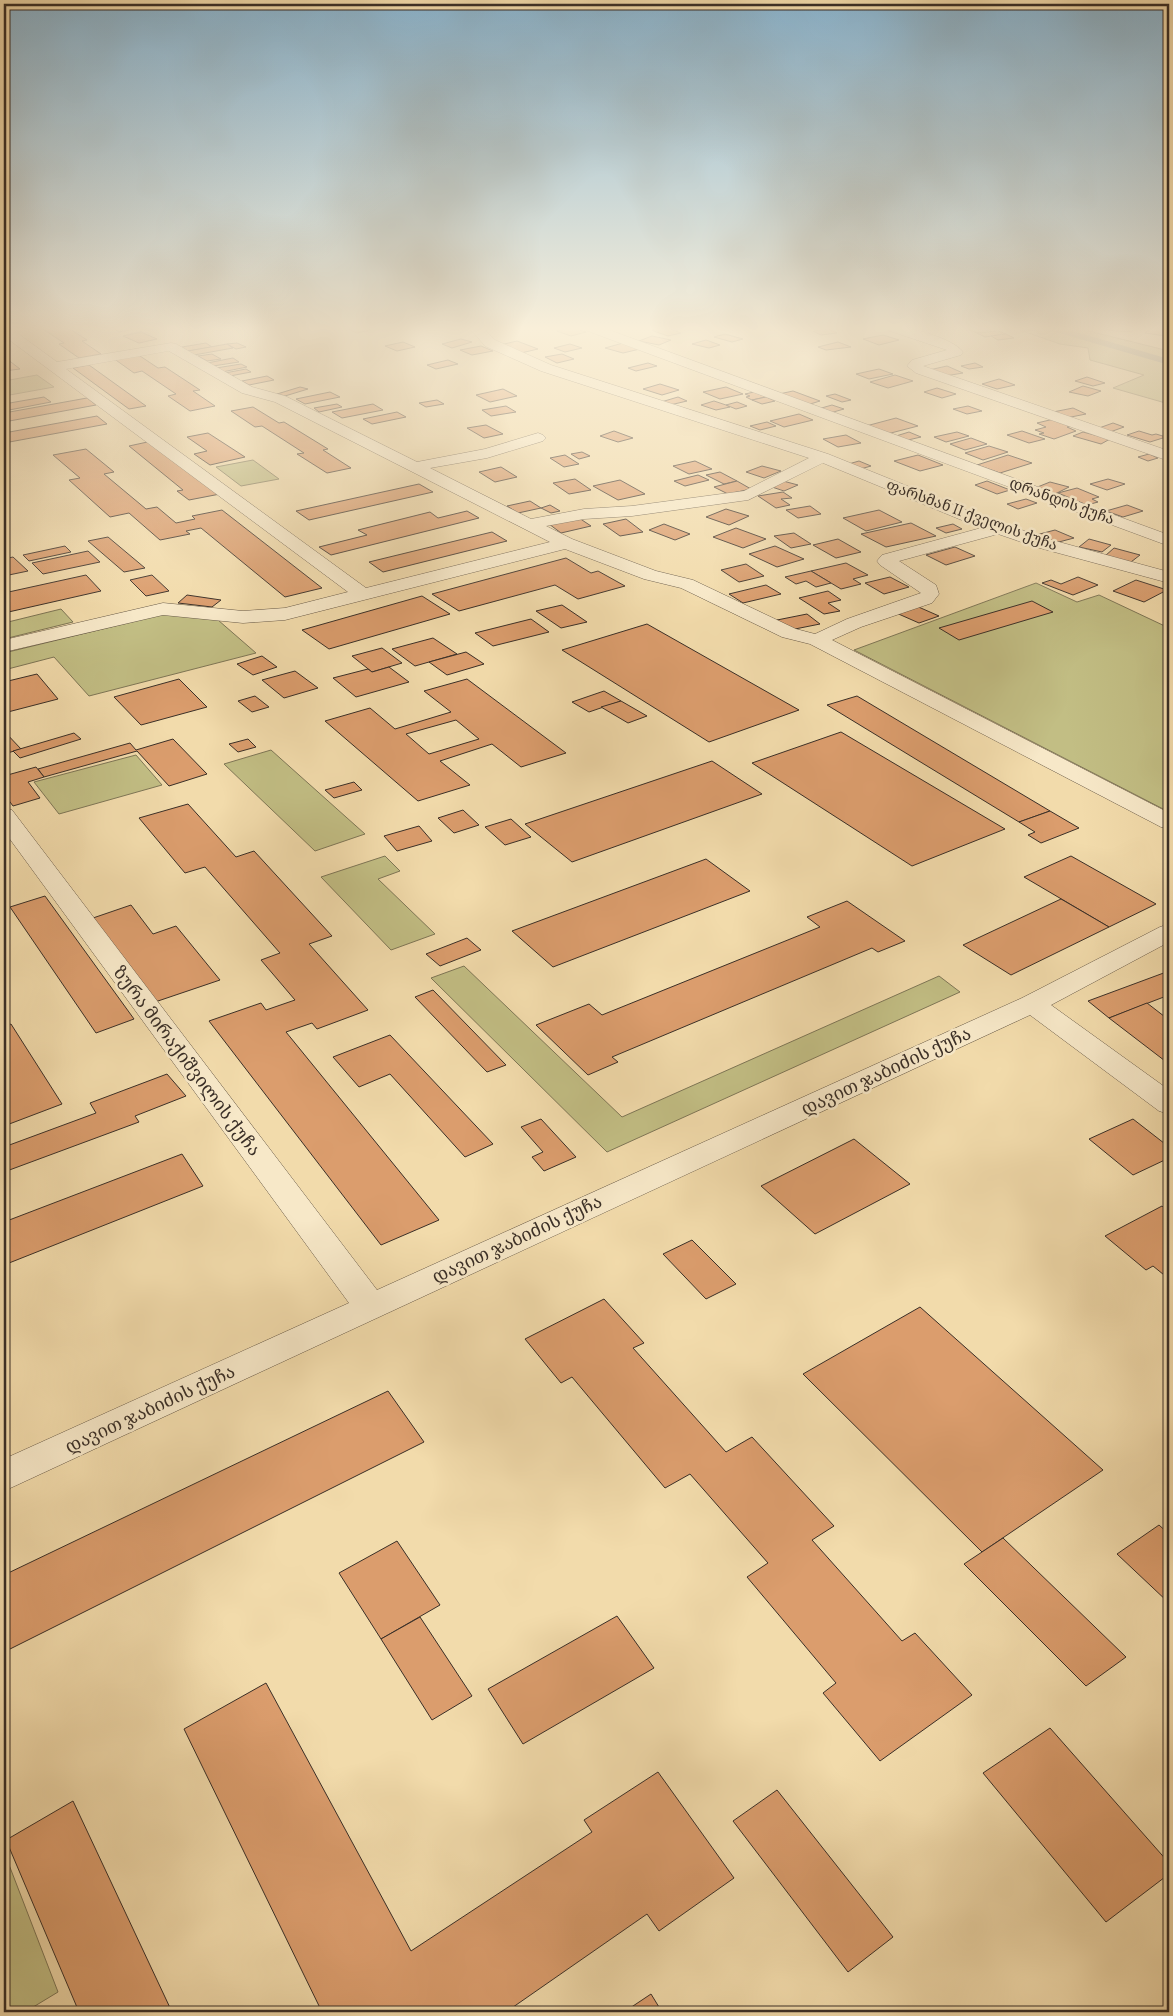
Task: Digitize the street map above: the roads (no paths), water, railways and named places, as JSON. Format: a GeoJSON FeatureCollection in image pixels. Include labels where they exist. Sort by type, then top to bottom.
{"type":"FeatureCollection","features":[{"type":"Feature","properties":{"kind":"street"},"geometry":{"type":"LineString","coordinates":[[127,421],[362,594]]}},
{"type":"Feature","properties":{"kind":"street"},"geometry":{"type":"LineString","coordinates":[[324,421],[566,543],[650,575],[687,584],[789,633],[817,640],[1169,822]]}},
{"type":"Feature","properties":{"kind":"street","name":"ფარსმან II ქველის ქუჩა"},"geometry":{"type":"LineString","coordinates":[[709,421],[822,458],[999,528],[1042,543],[1169,578]]}},
{"type":"Feature","properties":{"kind":"street","name":"დრანდის ქუჩა"},"geometry":{"type":"LineString","coordinates":[[845,421],[1169,541]]}},
{"type":"Feature","properties":{"kind":"street"},"geometry":{"type":"LineString","coordinates":[[1068,421],[1169,456]]}},
{"type":"Feature","properties":{"kind":"street"},"geometry":{"type":"LineString","coordinates":[[415,467],[487,454],[538,438]]}},
{"type":"Feature","properties":{"kind":"street"},"geometry":{"type":"LineString","coordinates":[[529,524],[584,514],[632,511],[748,495],[822,458]]}},
{"type":"Feature","properties":{"kind":"street"},"geometry":{"type":"LineString","coordinates":[[817,640],[854,623],[924,599],[930,594],[929,589],[886,561],[888,558],[999,528]]}},
{"type":"Feature","properties":{"kind":"street"},"geometry":{"type":"LineString","coordinates":[[4,646],[163,609],[243,617],[276,615],[566,543]]}},
{"type":"Feature","properties":{"kind":"street","name":"ზურა მირაქიშვილის ქუჩა"},"geometry":{"type":"LineString","coordinates":[[4,815],[371,1307]]}},
{"type":"Feature","properties":{"kind":"street","name":"დავით ჯაბიძის ქუჩა"},"geometry":{"type":"LineString","coordinates":[[4,1476],[1032,1004],[1169,932]]}},
{"type":"Feature","properties":{"kind":"street"},"geometry":{"type":"LineString","coordinates":[[1032,1004],[1169,1104]]}}]}
